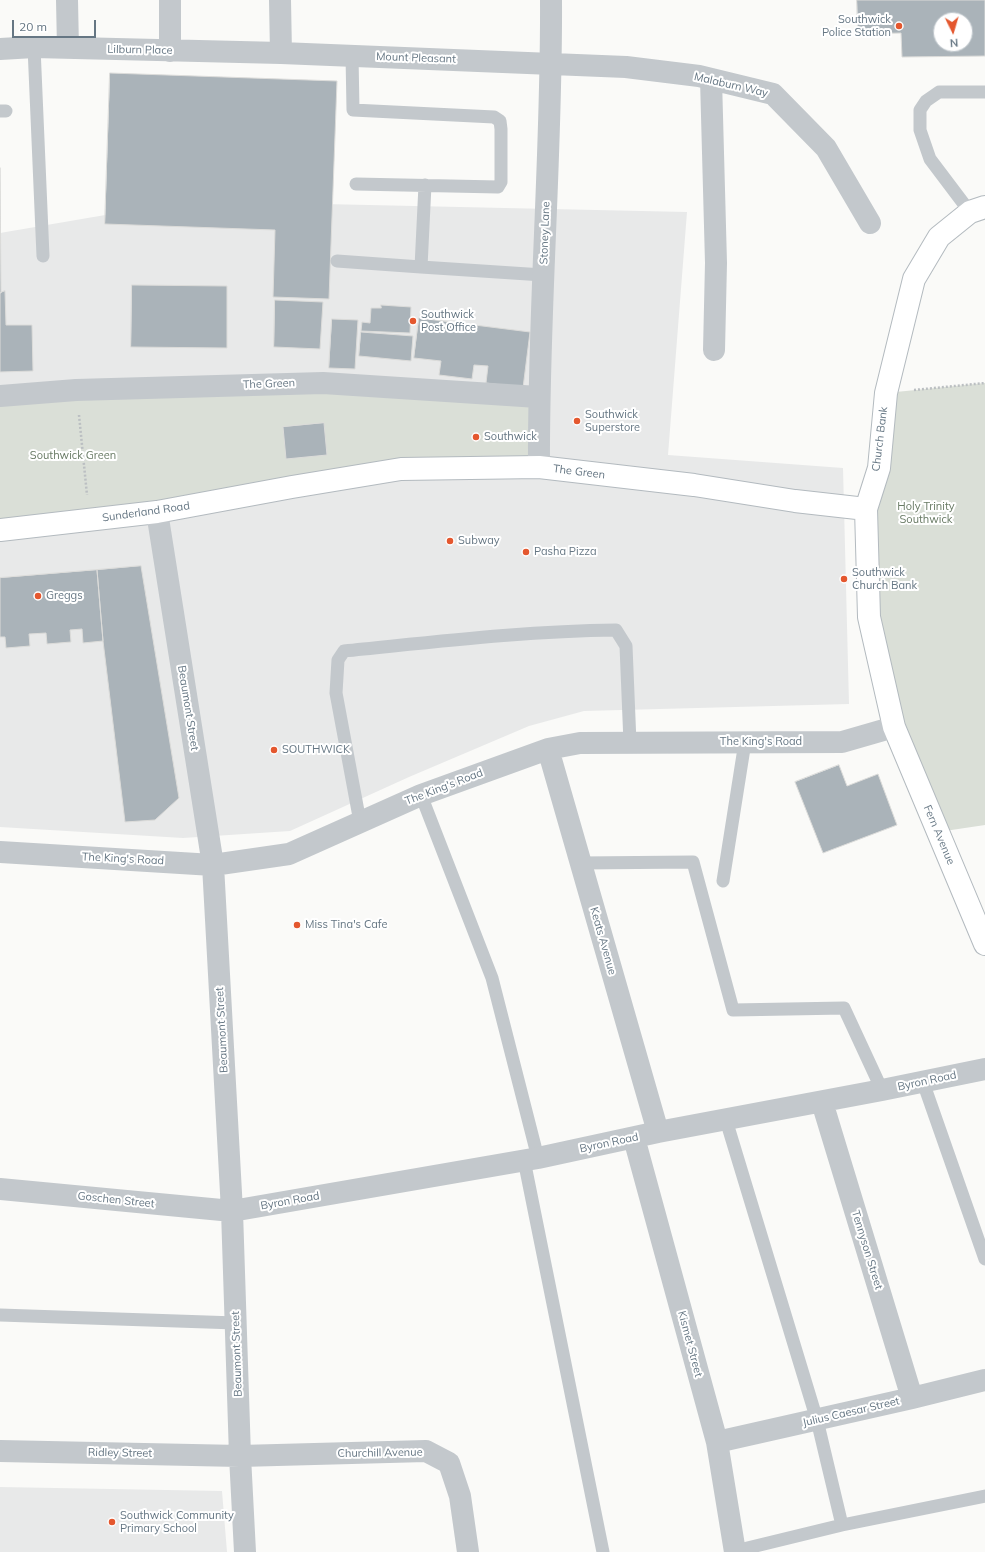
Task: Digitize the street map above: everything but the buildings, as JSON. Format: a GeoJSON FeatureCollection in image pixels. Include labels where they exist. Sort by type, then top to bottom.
{"type":"FeatureCollection","features":[{"type":"Feature","properties":{"kind":"street"},"geometry":{"type":"LineString","coordinates":[[67,0],[68,48]]}},
{"type":"Feature","properties":{"kind":"street"},"geometry":{"type":"LineString","coordinates":[[170,0],[170,51]]}},
{"type":"Feature","properties":{"kind":"street"},"geometry":{"type":"LineString","coordinates":[[280,0],[281,53]]}},
{"type":"Feature","properties":{"kind":"street","name":"Stoney Lane"},"geometry":{"type":"LineString","coordinates":[[539,467],[538,397],[551,63],[551,0]]}},
{"type":"Feature","properties":{"kind":"street","name":"Lilburn Place"},"geometry":{"type":"LineString","coordinates":[[0,49],[34,47],[281,53]]}},
{"type":"Feature","properties":{"kind":"street","name":"Mount Pleasant"},"geometry":{"type":"LineString","coordinates":[[281,53],[551,63]]}},
{"type":"Feature","properties":{"kind":"street","name":"Malaburn Way"},"geometry":{"type":"LineString","coordinates":[[551,63],[626,67],[700,76],[774,94],[826,148],[870,224]]}},
{"type":"Feature","properties":{"kind":"street"},"geometry":{"type":"LineString","coordinates":[[711,79],[716,263],[714,350]]}},
{"type":"Feature","properties":{"kind":"street","name":"Church Bank"},"geometry":{"type":"LineString","coordinates":[[894,727],[869,617],[866,509],[879,468],[886,393],[914,279],[939,237],[977,210]]}},
{"type":"Feature","properties":{"kind":"street","name":"The Green"},"geometry":{"type":"LineString","coordinates":[[0,396],[76,390],[323,382],[538,397]]}},
{"type":"Feature","properties":{"kind":"street","name":"The Green"},"geometry":{"type":"LineString","coordinates":[[292,487],[401,469],[539,467],[694,485],[795,501],[866,509]]}},
{"type":"Feature","properties":{"kind":"street","name":"Sunderland Road"},"geometry":{"type":"LineString","coordinates":[[0,530],[157,512],[292,487]]}},
{"type":"Feature","properties":{"kind":"street","name":"Beaumont Street"},"geometry":{"type":"LineString","coordinates":[[157,512],[213,864],[232,1211],[240,1456],[245,1552]]}},
{"type":"Feature","properties":{"kind":"street","name":"The King's Road"},"geometry":{"type":"LineString","coordinates":[[0,852],[213,864],[289,854],[421,795],[548,749],[580,743],[842,742],[894,727]]}},
{"type":"Feature","properties":{"kind":"street","name":"Fern Avenue"},"geometry":{"type":"LineString","coordinates":[[894,727],[985,944]]}},
{"type":"Feature","properties":{"kind":"street","name":"Keats Avenue"},"geometry":{"type":"LineString","coordinates":[[548,749],[658,1132]]}},
{"type":"Feature","properties":{"kind":"street","name":"Byron Road"},"geometry":{"type":"LineString","coordinates":[[232,1211],[531,1159],[658,1132],[822,1102],[985,1069]]}},
{"type":"Feature","properties":{"kind":"street","name":"Tennyson Street"},"geometry":{"type":"LineString","coordinates":[[822,1102],[912,1398]]}},
{"type":"Feature","properties":{"kind":"street","name":"Kismet Street"},"geometry":{"type":"LineString","coordinates":[[634,1138],[717,1442],[735,1551]]}},
{"type":"Feature","properties":{"kind":"street","name":"Goschen Street"},"geometry":{"type":"LineString","coordinates":[[0,1189],[232,1211]]}},
{"type":"Feature","properties":{"kind":"street","name":"Julius Caesar Street"},"geometry":{"type":"LineString","coordinates":[[717,1442],[985,1380]]}},
{"type":"Feature","properties":{"kind":"street","name":"Ridley Street"},"geometry":{"type":"LineString","coordinates":[[0,1451],[240,1456]]}},
{"type":"Feature","properties":{"kind":"street","name":"Churchill Avenue"},"geometry":{"type":"LineString","coordinates":[[240,1456],[426,1451],[449,1463],[460,1496],[468,1552]]}},
{"type":"Feature","properties":{"kind":"lane"},"geometry":{"type":"LineString","coordinates":[[34,47],[43,256]]}},
{"type":"Feature","properties":{"kind":"lane"},"geometry":{"type":"LineString","coordinates":[[352,55],[353,110],[494,117],[500,121],[501,129],[501,182],[498,187],[356,184]]}},
{"type":"Feature","properties":{"kind":"lane"},"geometry":{"type":"LineString","coordinates":[[977,210],[930,159],[920,130],[920,110],[926,101],[939,92],[985,92]]}},
{"type":"Feature","properties":{"kind":"lane"},"geometry":{"type":"LineString","coordinates":[[421,268],[425,186]]}},
{"type":"Feature","properties":{"kind":"lane"},"geometry":{"type":"LineString","coordinates":[[337,261],[421,268],[543,275]]}},
{"type":"Feature","properties":{"kind":"lane"},"geometry":{"type":"LineString","coordinates":[[360,822],[336,693],[338,660],[344,651],[517,635],[570,631],[616,630],[626,646],[630,743]]}},
{"type":"Feature","properties":{"kind":"lane"},"geometry":{"type":"LineString","coordinates":[[723,881],[745,742]]}},
{"type":"Feature","properties":{"kind":"lane"},"geometry":{"type":"LineString","coordinates":[[421,795],[492,978],[531,1159],[603,1552]]}},
{"type":"Feature","properties":{"kind":"lane"},"geometry":{"type":"LineString","coordinates":[[581,863],[693,862],[733,1010],[844,1008],[882,1090]]}},
{"type":"Feature","properties":{"kind":"lane"},"geometry":{"type":"LineString","coordinates":[[923,1082],[985,1259]]}},
{"type":"Feature","properties":{"kind":"lane"},"geometry":{"type":"LineString","coordinates":[[726,1120],[817,1420],[842,1526]]}},
{"type":"Feature","properties":{"kind":"lane"},"geometry":{"type":"LineString","coordinates":[[0,1315],[236,1323]]}},
{"type":"Feature","properties":{"kind":"lane"},"geometry":{"type":"LineString","coordinates":[[735,1551],[842,1526],[985,1496]]}},
{"type":"Feature","properties":{"kind":"path"},"geometry":{"type":"LineString","coordinates":[[886,393],[985,383]]}},
{"type":"Feature","properties":{"kind":"path"},"geometry":{"type":"LineString","coordinates":[[76,390],[89,520]]}},
{"type":"Feature","properties":{"kind":"shaded area"},"geometry":{"type":"Polygon","coordinates":[[[187,201],[687,212],[668,455],[843,468],[849,704],[584,711],[529,726],[409,777],[290,831],[183,838],[0,827],[0,233],[187,201]]]}},
{"type":"Feature","properties":{"kind":"shaded area","name":"Southwick Community Primary School"},"geometry":{"type":"Polygon","coordinates":[[[0,1487],[222,1491],[227,1552],[0,1552],[0,1487]]]}},
{"type":"Feature","properties":{"kind":"green space","name":"Holy Trinity Southwick"},"geometry":{"type":"Polygon","coordinates":[[[985,383],[985,825],[938,832],[894,727],[866,509],[886,393],[985,383]]]}},
{"type":"Feature","properties":{"kind":"green space","name":"Southwick Green"},"geometry":{"type":"Polygon","coordinates":[[[76,390],[538,397],[539,467],[401,469],[0,530],[0,396],[76,390]]]}},
{"type":"Feature","properties":{"kind":"place","name":"Southwick Police Station"},"geometry":{"type":"Point","coordinates":[899,26]}},
{"type":"Feature","properties":{"kind":"place","name":"Southwick Post Office"},"geometry":{"type":"Point","coordinates":[413,321]}},
{"type":"Feature","properties":{"kind":"place","name":"Southwick Superstore"},"geometry":{"type":"Point","coordinates":[577,421]}},
{"type":"Feature","properties":{"kind":"place","name":"Southwick"},"geometry":{"type":"Point","coordinates":[476,437]}},
{"type":"Feature","properties":{"kind":"place","name":"Subway"},"geometry":{"type":"Point","coordinates":[450,541]}},
{"type":"Feature","properties":{"kind":"place","name":"Pasha Pizza"},"geometry":{"type":"Point","coordinates":[526,552]}},
{"type":"Feature","properties":{"kind":"place","name":"Southwick Church Bank"},"geometry":{"type":"Point","coordinates":[844,579]}},
{"type":"Feature","properties":{"kind":"place","name":"Greggs"},"geometry":{"type":"Point","coordinates":[38,596]}},
{"type":"Feature","properties":{"kind":"place","name":"SOUTHWICK"},"geometry":{"type":"Point","coordinates":[274,750]}},
{"type":"Feature","properties":{"kind":"place","name":"Miss Tina's Cafe"},"geometry":{"type":"Point","coordinates":[297,925]}},
{"type":"Feature","properties":{"kind":"place","name":"Southwick Community Primary School"},"geometry":{"type":"Point","coordinates":[112,1522]}}]}
